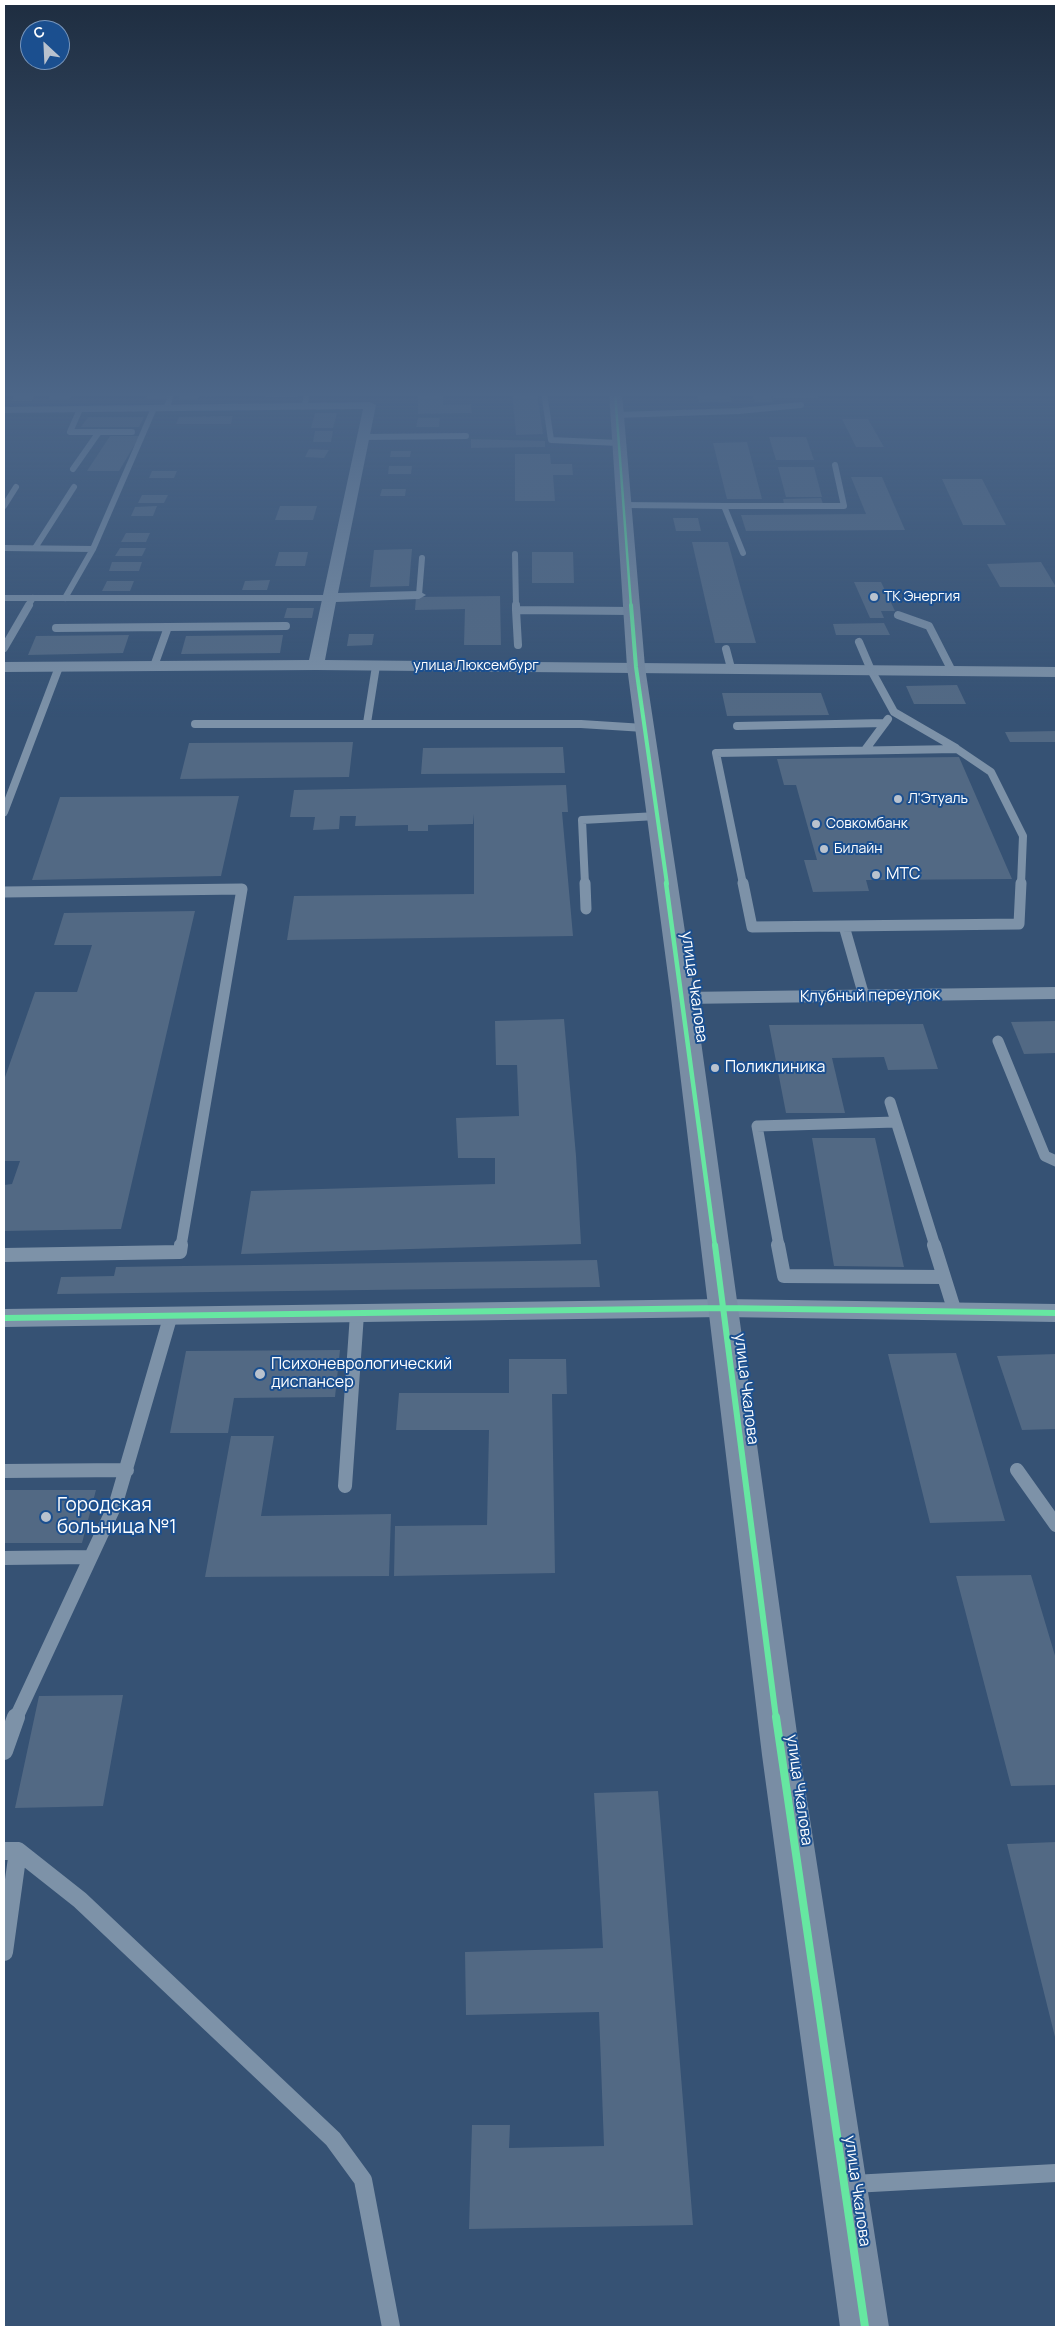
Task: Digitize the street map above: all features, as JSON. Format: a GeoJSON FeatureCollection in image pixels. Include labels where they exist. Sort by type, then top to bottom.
{"type":"FeatureCollection","features":[{"type":"Feature","properties":{"kind":"street"},"geometry":{"type":"LineString","coordinates":[[316,665],[350,501]]}},
{"type":"Feature","properties":{"kind":"street","name":"улица Чкалова"},"geometry":{"type":"LineString","coordinates":[[624,501],[636,667],[644,728],[684,998],[781,1755],[865,2327]]}},
{"type":"Feature","properties":{"kind":"street"},"geometry":{"type":"LineString","coordinates":[[329,598],[418,596]]}},
{"type":"Feature","properties":{"kind":"street","name":"улица Люксембург"},"geometry":{"type":"LineString","coordinates":[[4,667],[316,665],[1056,672]]}},
{"type":"Feature","properties":{"kind":"street","name":"Клубный переулок"},"geometry":{"type":"LineString","coordinates":[[684,998],[1056,993]]}},
{"type":"Feature","properties":{"kind":"street"},"geometry":{"type":"LineString","coordinates":[[4,1318],[170,1318],[723,1308],[1056,1313]]}},
{"type":"Feature","properties":{"kind":"lane"},"geometry":{"type":"LineString","coordinates":[[35,548],[65,501]]}},
{"type":"Feature","properties":{"kind":"lane"},"geometry":{"type":"LineString","coordinates":[[65,598],[93,549],[116,501]]}},
{"type":"Feature","properties":{"kind":"lane"},"geometry":{"type":"LineString","coordinates":[[624,505],[844,506],[843,501]]}},
{"type":"Feature","properties":{"kind":"lane"},"geometry":{"type":"LineString","coordinates":[[724,506],[743,553]]}},
{"type":"Feature","properties":{"kind":"lane"},"geometry":{"type":"LineString","coordinates":[[4,548],[93,549]]}},
{"type":"Feature","properties":{"kind":"lane"},"geometry":{"type":"LineString","coordinates":[[515,554],[518,645]]}},
{"type":"Feature","properties":{"kind":"lane"},"geometry":{"type":"LineString","coordinates":[[418,596],[422,558]]}},
{"type":"Feature","properties":{"kind":"lane"},"geometry":{"type":"LineString","coordinates":[[4,598],[329,598]]}},
{"type":"Feature","properties":{"kind":"lane"},"geometry":{"type":"LineString","coordinates":[[4,648],[34,598]]}},
{"type":"Feature","properties":{"kind":"lane"},"geometry":{"type":"LineString","coordinates":[[516,610],[632,611]]}},
{"type":"Feature","properties":{"kind":"lane"},"geometry":{"type":"LineString","coordinates":[[898,615],[929,626],[952,671]]}},
{"type":"Feature","properties":{"kind":"lane"},"geometry":{"type":"LineString","coordinates":[[56,628],[286,626]]}},
{"type":"Feature","properties":{"kind":"lane"},"geometry":{"type":"LineString","coordinates":[[154,666],[168,627]]}},
{"type":"Feature","properties":{"kind":"lane"},"geometry":{"type":"LineString","coordinates":[[4,629],[15,629]]}},
{"type":"Feature","properties":{"kind":"lane"},"geometry":{"type":"LineString","coordinates":[[859,642],[871,670],[894,712],[957,749],[992,772],[1023,836],[1019,924],[752,927],[716,753],[957,749]]}},
{"type":"Feature","properties":{"kind":"lane"},"geometry":{"type":"LineString","coordinates":[[726,649],[731,668]]}},
{"type":"Feature","properties":{"kind":"lane"},"geometry":{"type":"LineString","coordinates":[[367,723],[376,666]]}},
{"type":"Feature","properties":{"kind":"lane"},"geometry":{"type":"LineString","coordinates":[[4,812],[59,667]]}},
{"type":"Feature","properties":{"kind":"lane"},"geometry":{"type":"LineString","coordinates":[[865,750],[894,712]]}},
{"type":"Feature","properties":{"kind":"lane"},"geometry":{"type":"LineString","coordinates":[[737,726],[885,723]]}},
{"type":"Feature","properties":{"kind":"lane"},"geometry":{"type":"LineString","coordinates":[[195,724],[581,724],[644,728]]}},
{"type":"Feature","properties":{"kind":"lane"},"geometry":{"type":"LineString","coordinates":[[586,909],[582,820],[657,816]]}},
{"type":"Feature","properties":{"kind":"lane"},"geometry":{"type":"LineString","coordinates":[[4,892],[242,889],[180,1252],[4,1255]]}},
{"type":"Feature","properties":{"kind":"lane"},"geometry":{"type":"LineString","coordinates":[[844,926],[864,996]]}},
{"type":"Feature","properties":{"kind":"lane"},"geometry":{"type":"LineString","coordinates":[[998,1041],[1045,1156],[1056,1161]]}},
{"type":"Feature","properties":{"kind":"lane"},"geometry":{"type":"LineString","coordinates":[[890,1102],[954,1312]]}},
{"type":"Feature","properties":{"kind":"lane"},"geometry":{"type":"LineString","coordinates":[[896,1122],[757,1126],[784,1276],[944,1277]]}},
{"type":"Feature","properties":{"kind":"lane"},"geometry":{"type":"LineString","coordinates":[[345,1486],[357,1314]]}},
{"type":"Feature","properties":{"kind":"lane"},"geometry":{"type":"LineString","coordinates":[[4,1751],[19,1708],[116,1503],[170,1318]]}},
{"type":"Feature","properties":{"kind":"lane"},"geometry":{"type":"LineString","coordinates":[[4,1471],[127,1470]]}},
{"type":"Feature","properties":{"kind":"lane"},"geometry":{"type":"LineString","coordinates":[[1017,1470],[1056,1525]]}},
{"type":"Feature","properties":{"kind":"lane"},"geometry":{"type":"LineString","coordinates":[[4,1558],[90,1557]]}},
{"type":"Feature","properties":{"kind":"lane"},"geometry":{"type":"LineString","coordinates":[[4,1952],[11,1851]]}},
{"type":"Feature","properties":{"kind":"lane"},"geometry":{"type":"LineString","coordinates":[[11,1851],[80,1900],[333,2139],[363,2180],[391,2327]]}},
{"type":"Feature","properties":{"kind":"lane"},"geometry":{"type":"LineString","coordinates":[[844,2184],[1056,2173]]}},
{"type":"Feature","properties":{"kind":"building"},"geometry":{"type":"Polygon","coordinates":[[[139,501],[165,501],[164,503],[138,503],[139,501]]]}},
{"type":"Feature","properties":{"kind":"building"},"geometry":{"type":"Polygon","coordinates":[[[783,501],[822,501],[823,504],[784,504],[783,501]]]}},
{"type":"Feature","properties":{"kind":"building"},"geometry":{"type":"Polygon","coordinates":[[[861,501],[892,501],[905,530],[746,531],[741,515],[866,514],[861,501]]]}},
{"type":"Feature","properties":{"kind":"building"},"geometry":{"type":"Polygon","coordinates":[[[952,501],[993,501],[1006,525],[963,525],[952,501]]]}},
{"type":"Feature","properties":{"kind":"building"},"geometry":{"type":"Polygon","coordinates":[[[157,506],[153,516],[131,516],[135,507],[157,506]]]}},
{"type":"Feature","properties":{"kind":"building"},"geometry":{"type":"Polygon","coordinates":[[[280,506],[317,506],[313,520],[275,520],[280,506]]]}},
{"type":"Feature","properties":{"kind":"building"},"geometry":{"type":"Polygon","coordinates":[[[673,518],[698,518],[701,531],[676,531],[673,518]]]}},
{"type":"Feature","properties":{"kind":"building"},"geometry":{"type":"Polygon","coordinates":[[[126,533],[150,533],[146,542],[121,542],[126,533]]]}},
{"type":"Feature","properties":{"kind":"building"},"geometry":{"type":"Polygon","coordinates":[[[692,542],[728,542],[756,643],[715,643],[692,542]]]}},
{"type":"Feature","properties":{"kind":"building"},"geometry":{"type":"Polygon","coordinates":[[[120,548],[146,548],[142,556],[115,556],[120,548]]]}},
{"type":"Feature","properties":{"kind":"building"},"geometry":{"type":"Polygon","coordinates":[[[412,549],[409,586],[370,587],[374,550],[412,549]]]}},
{"type":"Feature","properties":{"kind":"building"},"geometry":{"type":"Polygon","coordinates":[[[279,552],[308,552],[305,566],[275,566],[279,552]]]}},
{"type":"Feature","properties":{"kind":"building"},"geometry":{"type":"Polygon","coordinates":[[[532,552],[573,552],[574,583],[532,583],[532,552]]]}},
{"type":"Feature","properties":{"kind":"building"},"geometry":{"type":"Polygon","coordinates":[[[112,562],[142,562],[139,571],[109,571],[112,562]]]}},
{"type":"Feature","properties":{"kind":"building"},"geometry":{"type":"Polygon","coordinates":[[[1041,562],[1056,587],[1000,587],[987,564],[1041,562]]]}},
{"type":"Feature","properties":{"kind":"building"},"geometry":{"type":"Polygon","coordinates":[[[270,580],[267,590],[242,590],[245,581],[270,580]]]}},
{"type":"Feature","properties":{"kind":"building"},"geometry":{"type":"Polygon","coordinates":[[[107,581],[134,581],[130,591],[102,591],[107,581]]]}},
{"type":"Feature","properties":{"kind":"building","name":"ТК Энергия"},"geometry":{"type":"Polygon","coordinates":[[[854,582],[881,582],[895,611],[881,611],[884,618],[870,618],[854,582]]]}},
{"type":"Feature","properties":{"kind":"building"},"geometry":{"type":"Polygon","coordinates":[[[500,596],[501,645],[464,645],[465,609],[415,610],[416,597],[500,596]]]}},
{"type":"Feature","properties":{"kind":"building"},"geometry":{"type":"Polygon","coordinates":[[[287,608],[314,608],[312,618],[284,618],[287,608]]]}},
{"type":"Feature","properties":{"kind":"building"},"geometry":{"type":"Polygon","coordinates":[[[884,623],[890,635],[836,635],[833,624],[884,623]]]}},
{"type":"Feature","properties":{"kind":"building"},"geometry":{"type":"Polygon","coordinates":[[[349,634],[374,634],[372,645],[347,646],[349,634]]]}},
{"type":"Feature","properties":{"kind":"building"},"geometry":{"type":"Polygon","coordinates":[[[129,635],[123,653],[28,655],[36,636],[129,635]]]}},
{"type":"Feature","properties":{"kind":"building"},"geometry":{"type":"Polygon","coordinates":[[[283,635],[280,653],[181,654],[186,636],[283,635]]]}},
{"type":"Feature","properties":{"kind":"building"},"geometry":{"type":"Polygon","coordinates":[[[957,685],[966,704],[914,704],[906,686],[957,685]]]}},
{"type":"Feature","properties":{"kind":"building"},"geometry":{"type":"Polygon","coordinates":[[[722,693],[821,693],[829,715],[727,716],[722,693]]]}},
{"type":"Feature","properties":{"kind":"building"},"geometry":{"type":"Polygon","coordinates":[[[1056,731],[1056,742],[1010,742],[1005,732],[1056,731]]]}},
{"type":"Feature","properties":{"kind":"building"},"geometry":{"type":"Polygon","coordinates":[[[353,742],[349,777],[180,779],[189,743],[353,742]]]}},
{"type":"Feature","properties":{"kind":"building"},"geometry":{"type":"Polygon","coordinates":[[[563,747],[565,773],[421,774],[423,748],[563,747]]]}},
{"type":"Feature","properties":{"kind":"building"},"geometry":{"type":"Polygon","coordinates":[[[959,757],[1012,879],[866,880],[869,891],[813,892],[804,860],[817,860],[796,785],[784,785],[777,759],[959,757]]]}},
{"type":"Feature","properties":{"kind":"building"},"geometry":{"type":"Polygon","coordinates":[[[566,785],[568,812],[562,812],[573,936],[287,940],[294,896],[474,894],[474,814],[473,824],[428,825],[428,831],[408,831],[408,825],[355,826],[356,816],[340,816],[339,829],[313,830],[315,817],[290,817],[294,790],[566,785]]]}},
{"type":"Feature","properties":{"kind":"building"},"geometry":{"type":"Polygon","coordinates":[[[239,796],[221,876],[32,880],[60,797],[239,796]]]}},
{"type":"Feature","properties":{"kind":"building"},"geometry":{"type":"Polygon","coordinates":[[[195,911],[121,1229],[4,1231],[4,1185],[12,1184],[20,1161],[4,1161],[4,1080],[35,992],[77,992],[92,945],[54,945],[64,913],[195,911]]]}},
{"type":"Feature","properties":{"kind":"building"},"geometry":{"type":"Polygon","coordinates":[[[564,1019],[576,1156],[581,1244],[241,1254],[251,1191],[495,1184],[495,1158],[458,1158],[456,1118],[519,1116],[517,1065],[496,1065],[495,1021],[564,1019]]]}},
{"type":"Feature","properties":{"kind":"building"},"geometry":{"type":"Polygon","coordinates":[[[1056,1021],[1056,1053],[1024,1054],[1011,1022],[1056,1021]]]}},
{"type":"Feature","properties":{"kind":"building"},"geometry":{"type":"Polygon","coordinates":[[[923,1024],[938,1069],[888,1070],[884,1057],[832,1058],[845,1113],[786,1113],[769,1025],[923,1024]]]}},
{"type":"Feature","properties":{"kind":"building"},"geometry":{"type":"Polygon","coordinates":[[[812,1138],[875,1138],[904,1267],[834,1266],[812,1138]]]}},
{"type":"Feature","properties":{"kind":"building"},"geometry":{"type":"Polygon","coordinates":[[[597,1260],[600,1287],[57,1294],[61,1277],[114,1276],[116,1267],[597,1260]]]}},
{"type":"Feature","properties":{"kind":"building","name":"Психоневрологический диспансер"},"geometry":{"type":"Polygon","coordinates":[[[340,1350],[335,1397],[234,1398],[228,1433],[170,1433],[186,1351],[340,1350]]]}},
{"type":"Feature","properties":{"kind":"building"},"geometry":{"type":"Polygon","coordinates":[[[956,1353],[1005,1521],[930,1523],[888,1354],[956,1353]]]}},
{"type":"Feature","properties":{"kind":"building"},"geometry":{"type":"Polygon","coordinates":[[[1056,1354],[1056,1429],[1022,1430],[997,1356],[1056,1354]]]}},
{"type":"Feature","properties":{"kind":"building"},"geometry":{"type":"Polygon","coordinates":[[[509,1359],[566,1359],[567,1394],[552,1394],[555,1573],[394,1576],[395,1526],[487,1525],[489,1430],[396,1430],[399,1393],[509,1393],[509,1359]]]}},
{"type":"Feature","properties":{"kind":"building"},"geometry":{"type":"Polygon","coordinates":[[[231,1436],[274,1436],[261,1516],[391,1514],[389,1576],[205,1577],[231,1436]]]}},
{"type":"Feature","properties":{"kind":"building","name":"Городская больница №1"},"geometry":{"type":"Polygon","coordinates":[[[4,1490],[96,1490],[82,1543],[4,1543],[4,1490]]]}},
{"type":"Feature","properties":{"kind":"building"},"geometry":{"type":"Polygon","coordinates":[[[1031,1575],[1056,1659],[1056,1785],[1011,1786],[956,1576],[1031,1575]]]}},
{"type":"Feature","properties":{"kind":"building"},"geometry":{"type":"Polygon","coordinates":[[[123,1695],[103,1806],[15,1808],[39,1696],[123,1695]]]}},
{"type":"Feature","properties":{"kind":"building"},"geometry":{"type":"Polygon","coordinates":[[[658,1791],[693,2225],[469,2229],[472,2125],[510,2125],[509,2148],[604,2146],[599,2012],[466,2015],[465,1952],[603,1948],[594,1793],[658,1791]]]}},
{"type":"Feature","properties":{"kind":"building"},"geometry":{"type":"Polygon","coordinates":[[[1056,1842],[1056,2041],[1007,1844],[1056,1842]]]}},
{"type":"Feature","properties":{"kind":"cycle path"},"geometry":{"type":"LineString","coordinates":[[623,501],[636,667],[644,728],[683,998],[781,1755],[865,2327]]}},
{"type":"Feature","properties":{"kind":"cycle path"},"geometry":{"type":"LineString","coordinates":[[4,1318],[723,1308],[1056,1313]]}},
{"type":"Feature","properties":{"kind":"place","name":"ТК Энергия"},"geometry":{"type":"Point","coordinates":[874,597]}},
{"type":"Feature","properties":{"kind":"place","name":"Л'Этуаль"},"geometry":{"type":"Point","coordinates":[898,799]}},
{"type":"Feature","properties":{"kind":"place","name":"Совкомбанк"},"geometry":{"type":"Point","coordinates":[816,824]}},
{"type":"Feature","properties":{"kind":"place","name":"Билайн"},"geometry":{"type":"Point","coordinates":[824,849]}},
{"type":"Feature","properties":{"kind":"place","name":"МТС"},"geometry":{"type":"Point","coordinates":[876,875]}},
{"type":"Feature","properties":{"kind":"place","name":"Поликлиника"},"geometry":{"type":"Point","coordinates":[715,1068]}},
{"type":"Feature","properties":{"kind":"place","name":"Психоневрологический диспансер"},"geometry":{"type":"Point","coordinates":[260,1374]}},
{"type":"Feature","properties":{"kind":"place","name":"Городская больница №1"},"geometry":{"type":"Point","coordinates":[46,1517]}}]}
